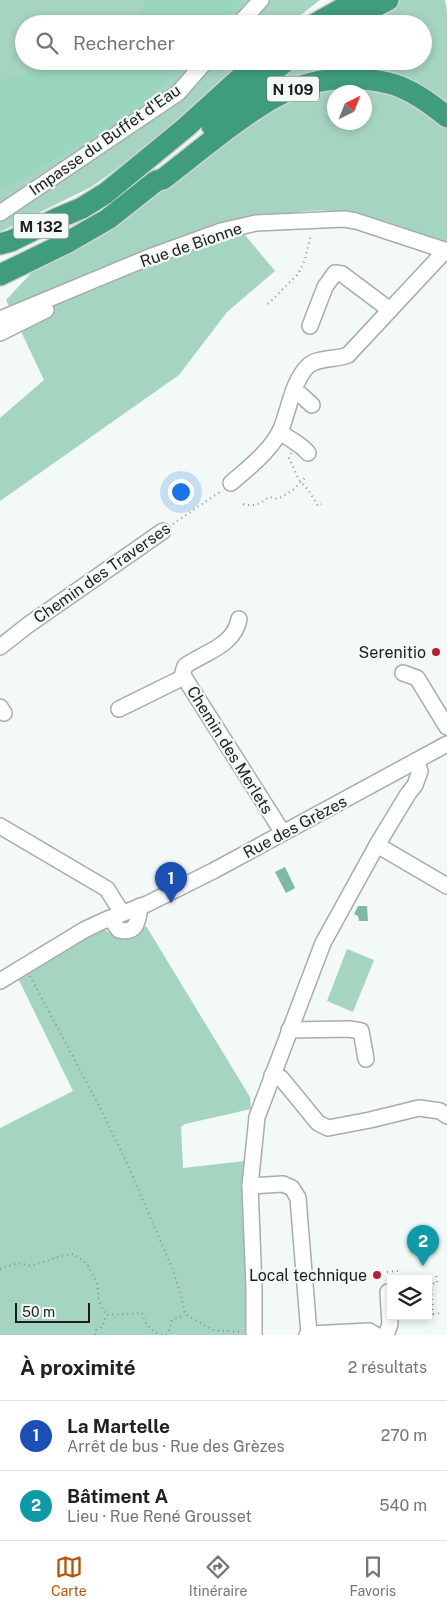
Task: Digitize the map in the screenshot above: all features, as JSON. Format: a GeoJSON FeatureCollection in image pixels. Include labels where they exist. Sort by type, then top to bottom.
{"type":"FeatureCollection","features":[{"type":"Feature","properties":{"kind":"highway"},"geometry":{"type":"LineString","coordinates":[[314,15],[335,0]]}},
{"type":"Feature","properties":{"kind":"highway"},"geometry":{"type":"LineString","coordinates":[[331,15],[358,0]]}},
{"type":"Feature","properties":{"kind":"highway"},"geometry":{"type":"LineString","coordinates":[[359,15],[388,0]]}},
{"type":"Feature","properties":{"kind":"highway","name":"N 109"},"geometry":{"type":"LineString","coordinates":[[0,258],[60,226],[82,208],[106,193],[249,70]]}},
{"type":"Feature","properties":{"kind":"highway","name":"N 109"},"geometry":{"type":"LineString","coordinates":[[156,181],[158,175],[275,70]]}},
{"type":"Feature","properties":{"kind":"highway","name":"N 109"},"geometry":{"type":"LineString","coordinates":[[0,275],[68,242],[108,219],[254,109],[279,95],[311,82],[337,78],[362,78],[389,83],[409,91],[430,103],[447,117]]}},
{"type":"Feature","properties":{"kind":"highway","name":"M 132"},"geometry":{"type":"LineString","coordinates":[[0,244],[11,241],[82,208]]}},
{"type":"Feature","properties":{"kind":"street"},"geometry":{"type":"LineString","coordinates":[[247,15],[261,0]]}},
{"type":"Feature","properties":{"kind":"street","name":"Impasse du Buffet d'Eau"},"geometry":{"type":"LineString","coordinates":[[0,213],[178,92],[198,70]]}},
{"type":"Feature","properties":{"kind":"street","name":"Rue de Bionne"},"geometry":{"type":"LineString","coordinates":[[0,319],[60,296],[152,256],[221,231],[256,223],[350,220],[446,251]]}},
{"type":"Feature","properties":{"kind":"street"},"geometry":{"type":"LineString","coordinates":[[231,483],[266,450],[280,431],[294,392],[302,374],[309,365],[319,360],[340,358],[348,355],[446,251]]}},
{"type":"Feature","properties":{"kind":"street"},"geometry":{"type":"LineString","coordinates":[[310,326],[325,287],[335,273],[342,274],[390,310]]}},
{"type":"Feature","properties":{"kind":"street"},"geometry":{"type":"LineString","coordinates":[[0,333],[51,307],[60,296]]}},
{"type":"Feature","properties":{"kind":"street"},"geometry":{"type":"LineString","coordinates":[[294,392],[301,395],[312,405]]}},
{"type":"Feature","properties":{"kind":"street"},"geometry":{"type":"LineString","coordinates":[[280,431],[289,439],[302,445],[308,453]]}},
{"type":"Feature","properties":{"kind":"street","name":"Chemin des Traverses"},"geometry":{"type":"LineString","coordinates":[[0,647],[28,625],[163,531]]}},
{"type":"Feature","properties":{"kind":"street"},"geometry":{"type":"LineString","coordinates":[[184,677],[185,666],[224,643],[232,636],[238,619]]}},
{"type":"Feature","properties":{"kind":"street"},"geometry":{"type":"LineString","coordinates":[[404,673],[417,678],[447,727]]}},
{"type":"Feature","properties":{"kind":"street","name":"Chemin des Merlets"},"geometry":{"type":"LineString","coordinates":[[118,709],[184,677],[283,833]]}},
{"type":"Feature","properties":{"kind":"street","name":"Rue des Grèzes"},"geometry":{"type":"LineString","coordinates":[[0,981],[84,930],[213,871],[447,744]]}},
{"type":"Feature","properties":{"kind":"street"},"geometry":{"type":"LineString","coordinates":[[255,1334],[250,1186],[256,1117],[324,943],[377,845],[415,785],[420,771],[416,761]]}},
{"type":"Feature","properties":{"kind":"street"},"geometry":{"type":"LineString","coordinates":[[400,769],[407,778],[408,794]]}},
{"type":"Feature","properties":{"kind":"street"},"geometry":{"type":"LineString","coordinates":[[0,826],[107,889],[116,915]]}},
{"type":"Feature","properties":{"kind":"street"},"geometry":{"type":"LineString","coordinates":[[377,845],[447,886]]}},
{"type":"Feature","properties":{"kind":"street"},"geometry":{"type":"LineString","coordinates":[[289,1030],[349,1029],[361,1031],[366,1060]]}},
{"type":"Feature","properties":{"kind":"street"},"geometry":{"type":"LineString","coordinates":[[272,1075],[280,1078],[318,1123],[328,1128],[418,1108],[440,1111],[447,1116]]}},
{"type":"Feature","properties":{"kind":"street"},"geometry":{"type":"LineString","coordinates":[[250,1186],[283,1184],[292,1188],[298,1198],[308,1334],[369,1331],[376,1335]]}},
{"type":"Feature","properties":{"kind":"street"},"geometry":{"type":"LineString","coordinates":[[386,1335],[390,1320]]}},
{"type":"Feature","properties":{"kind":"path"},"geometry":{"type":"LineString","coordinates":[[268,304],[298,274],[305,260],[311,233]]}},
{"type":"Feature","properties":{"kind":"path"},"geometry":{"type":"LineString","coordinates":[[297,442],[289,458],[300,482],[309,491],[318,506],[321,504]]}},
{"type":"Feature","properties":{"kind":"path"},"geometry":{"type":"LineString","coordinates":[[243,504],[251,506],[269,497],[278,499],[285,496],[307,476]]}},
{"type":"Feature","properties":{"kind":"path","name":"Chemin des Traverses"},"geometry":{"type":"LineString","coordinates":[[163,531],[231,483]]}},
{"type":"Feature","properties":{"kind":"path"},"geometry":{"type":"LineString","coordinates":[[24,965],[97,1102],[126,1162],[173,1270],[182,1296],[185,1314]]}},
{"type":"Feature","properties":{"kind":"path"},"geometry":{"type":"LineString","coordinates":[[0,1269],[18,1263],[30,1266],[74,1254],[87,1264],[97,1283],[99,1300],[106,1315],[103,1326],[96,1330],[95,1335]]}},
{"type":"Feature","properties":{"kind":"path"},"geometry":{"type":"LineString","coordinates":[[387,1272],[398,1271],[398,1275]]}},
{"type":"Feature","properties":{"kind":"path"},"geometry":{"type":"LineString","coordinates":[[432,1284],[437,1284],[436,1272]]}},
{"type":"Feature","properties":{"kind":"path"},"geometry":{"type":"LineString","coordinates":[[432,1304],[433,1314],[442,1313]]}},
{"type":"Feature","properties":{"kind":"path"},"geometry":{"type":"LineString","coordinates":[[106,1315],[142,1313],[144,1322],[152,1331],[164,1335],[170,1328],[172,1320],[185,1314]]}},
{"type":"Feature","properties":{"kind":"path"},"geometry":{"type":"LineString","coordinates":[[185,1314],[213,1330],[255,1334]]}},
{"type":"Feature","properties":{"kind":"shaded area"},"geometry":{"type":"Polygon","coordinates":[[[0,0],[320,0],[301,15],[15,15],[15,70],[234,70],[139,153],[91,187],[0,232],[0,0]]]}},
{"type":"Feature","properties":{"kind":"shaded area"},"geometry":{"type":"Polygon","coordinates":[[[147,0],[241,0],[230,15],[138,15],[147,0]]]}},
{"type":"Feature","properties":{"kind":"shaded area"},"geometry":{"type":"Polygon","coordinates":[[[398,0],[445,0],[447,12],[447,111],[363,73],[327,85],[327,87],[219,128],[286,70],[432,70],[432,15],[369,15],[398,0]]]}},
{"type":"Feature","properties":{"kind":"shaded area"},"geometry":{"type":"Polygon","coordinates":[[[38,70],[178,70],[128,117],[0,191],[0,81],[38,70]]]}},
{"type":"Feature","properties":{"kind":"shaded area"},"geometry":{"type":"Polygon","coordinates":[[[372,88],[405,97],[447,127],[447,244],[405,228],[363,216],[334,211],[297,212],[235,223],[275,271],[227,312],[179,375],[0,501],[0,418],[44,380],[6,300],[33,271],[76,250],[118,224],[242,128],[296,94],[327,90],[327,130],[372,130],[372,88]]]}},
{"type":"Feature","properties":{"kind":"shaded area"},"geometry":{"type":"Polygon","coordinates":[[[285,867],[295,888],[286,893],[275,872],[285,867]]]}},
{"type":"Feature","properties":{"kind":"shaded area"},"geometry":{"type":"Polygon","coordinates":[[[358,906],[367,906],[368,921],[359,921],[358,916],[354,914],[358,906]]]}},
{"type":"Feature","properties":{"kind":"shaded area"},"geometry":{"type":"Polygon","coordinates":[[[146,926],[250,1097],[251,1109],[185,1124],[181,1127],[183,1168],[245,1161],[247,1335],[0,1335],[0,1128],[73,1091],[17,976],[58,952],[105,930],[118,937],[127,939],[146,926]]]}},
{"type":"Feature","properties":{"kind":"shaded area"},"geometry":{"type":"Polygon","coordinates":[[[347,949],[374,960],[353,1012],[327,1001],[347,949]]]}},
{"type":"Feature","properties":{"kind":"place","name":"Serenitio"},"geometry":{"type":"Point","coordinates":[436,652]}},
{"type":"Feature","properties":{"kind":"place","name":"La Martelle"},"geometry":{"type":"Point","coordinates":[171,903]}},
{"type":"Feature","properties":{"kind":"place","name":"Bâtiment A"},"geometry":{"type":"Point","coordinates":[423,1266]}},
{"type":"Feature","properties":{"kind":"place","name":"Local technique"},"geometry":{"type":"Point","coordinates":[377,1275]}}]}
